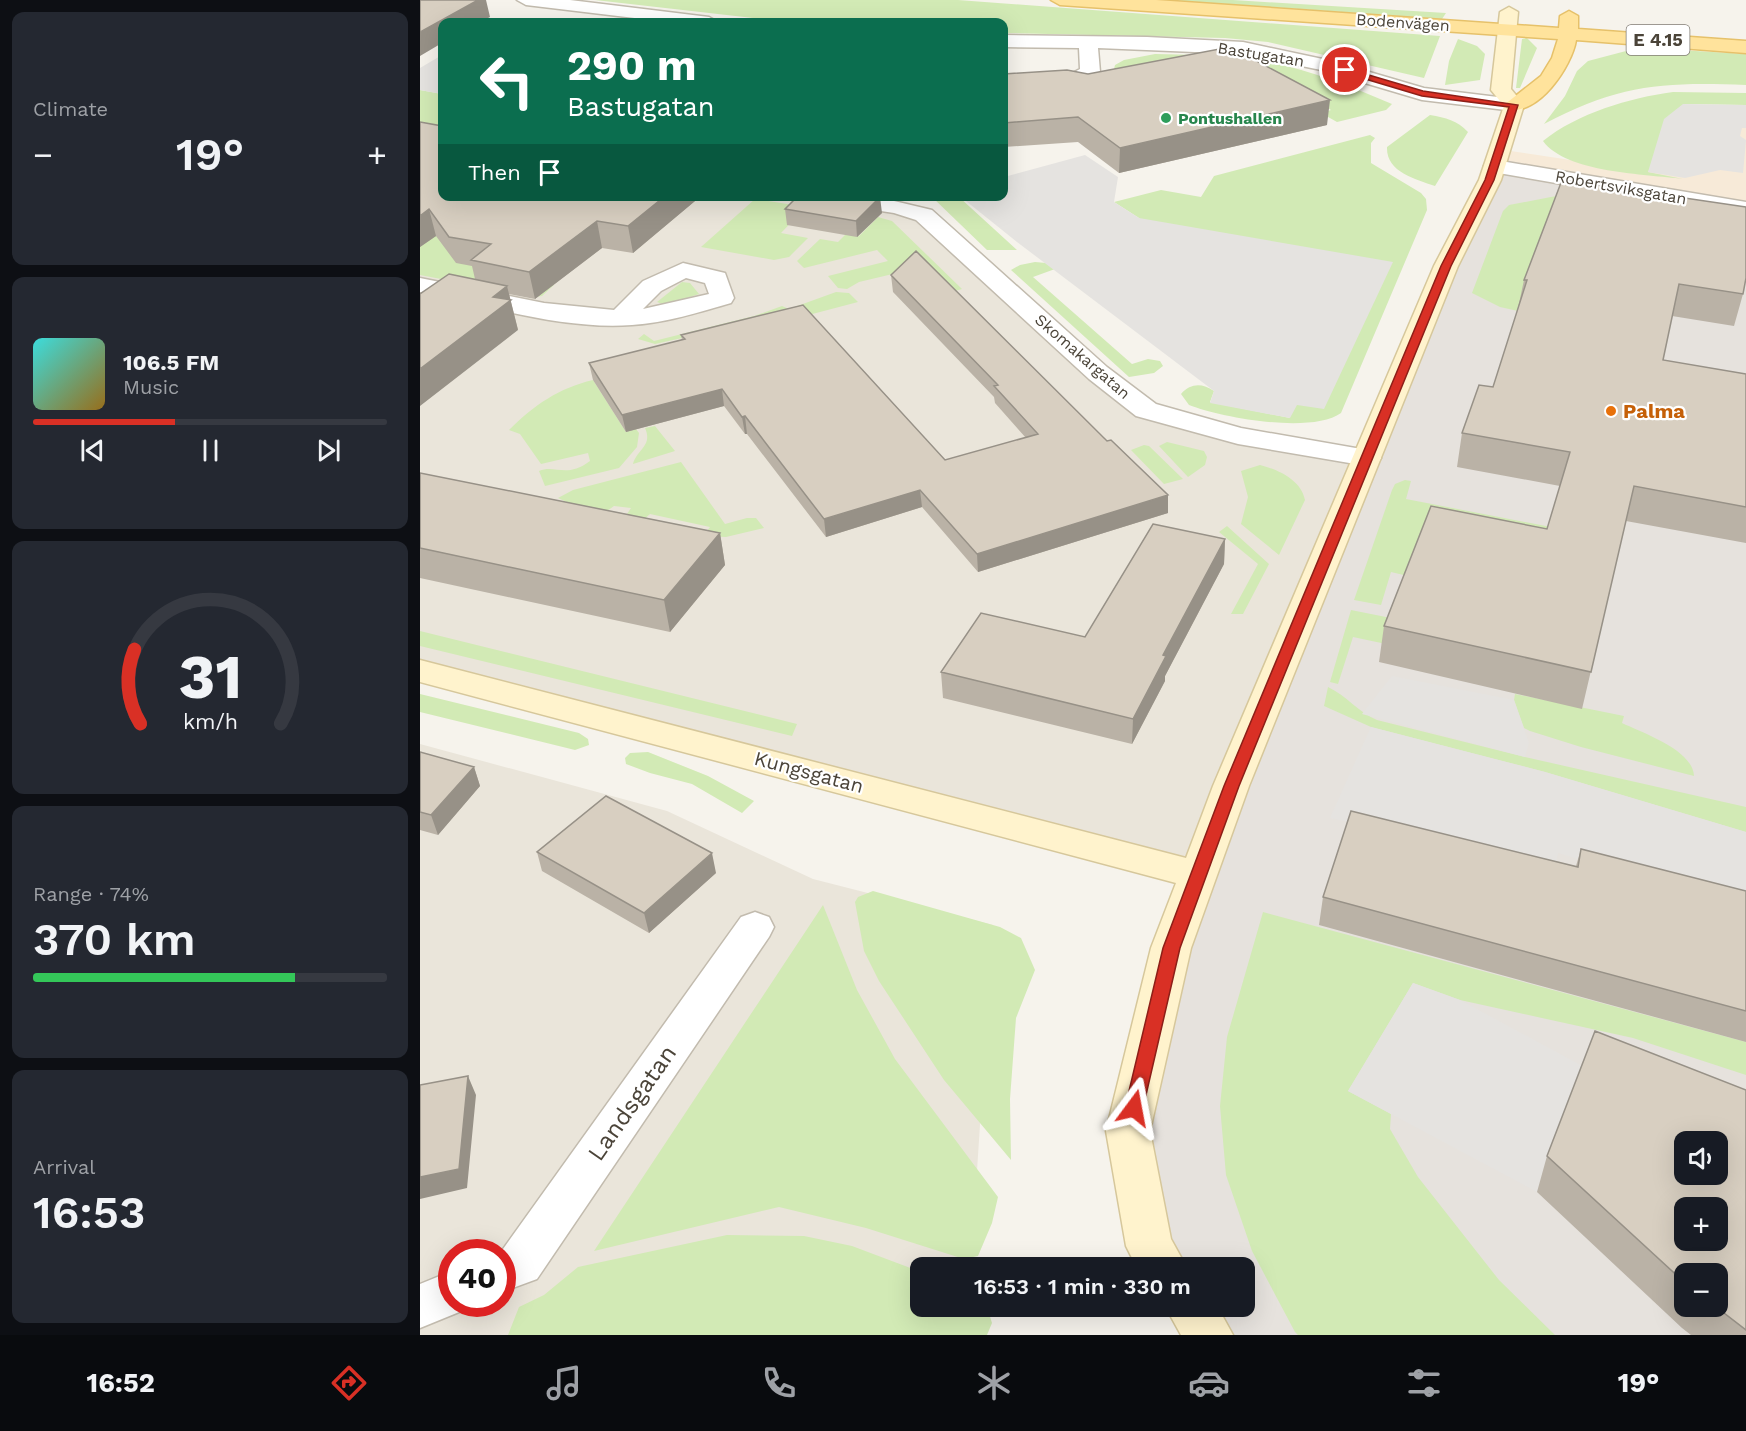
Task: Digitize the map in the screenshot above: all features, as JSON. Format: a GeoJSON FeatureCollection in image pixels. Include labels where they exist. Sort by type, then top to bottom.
{"type":"FeatureCollection","features":[{"type":"Feature","properties":{"kind":"main road","name":"Bodenvägen"},"geometry":{"type":"LineString","coordinates":[[1060,0],[1575,22],[1746,47]]}},
{"type":"Feature","properties":{"kind":"main road","name":"Bodenvägen"},"geometry":{"type":"LineString","coordinates":[[1325,0],[1508,20],[1528,13]]}},
{"type":"Feature","properties":{"kind":"main road","name":"Bodenvägen"},"geometry":{"type":"LineString","coordinates":[[1548,14],[1575,22]]}},
{"type":"Feature","properties":{"kind":"main road"},"geometry":{"type":"LineString","coordinates":[[1514,105],[1536,93],[1548,81],[1568,44],[1575,22]]}},
{"type":"Feature","properties":{"kind":"street"},"geometry":{"type":"LineString","coordinates":[[526,0],[676,18]]}},
{"type":"Feature","properties":{"kind":"street"},"geometry":{"type":"LineString","coordinates":[[1156,1257],[1149,1246],[1128,1131],[1171,948],[1232,786],[1446,266],[1495,166],[1514,105],[1501,90],[1508,20]]}},
{"type":"Feature","properties":{"kind":"street","name":"Bastugatan"},"geometry":{"type":"LineString","coordinates":[[1008,41],[1243,48],[1325,65],[1422,93],[1514,105]]}},
{"type":"Feature","properties":{"kind":"street"},"geometry":{"type":"LineString","coordinates":[[1008,90],[1068,83],[1090,72],[1088,42]]}},
{"type":"Feature","properties":{"kind":"street","name":"Robertsviksgatan"},"geometry":{"type":"LineString","coordinates":[[1495,166],[1746,209]]}},
{"type":"Feature","properties":{"kind":"street","name":"Skomakargatan"},"geometry":{"type":"LineString","coordinates":[[860,201],[897,207],[924,215],[1098,373],[1146,410],[1238,435],[1367,458]]}},
{"type":"Feature","properties":{"kind":"street"},"geometry":{"type":"LineString","coordinates":[[420,285],[544,310],[620,318]]}},
{"type":"Feature","properties":{"kind":"street","name":"Kungsgatan"},"geometry":{"type":"LineString","coordinates":[[420,671],[1198,875]]}},
{"type":"Feature","properties":{"kind":"street","name":"Landsgatan"},"geometry":{"type":"LineString","coordinates":[[516,1266],[520,1264],[754,927]]}},
{"type":"Feature","properties":{"kind":"street"},"geometry":{"type":"LineString","coordinates":[[420,1306],[438,1299]]}},
{"type":"Feature","properties":{"kind":"street"},"geometry":{"type":"LineString","coordinates":[[1197,1317],[1209,1335]]}},
{"type":"Feature","properties":{"kind":"shaded area"},"geometry":{"type":"Polygon","coordinates":[[[438,57],[438,93],[420,90],[420,68],[438,57]]]}},
{"type":"Feature","properties":{"kind":"shaded area"},"geometry":{"type":"Polygon","coordinates":[[[1683,104],[1746,105],[1746,128],[1742,128],[1740,136],[1746,140],[1743,173],[1720,170],[1685,178],[1648,172],[1664,119],[1683,104]]]}},
{"type":"Feature","properties":{"kind":"shaded area"},"geometry":{"type":"Polygon","coordinates":[[[1746,104],[1746,215],[1496,167],[1504,150],[1644,171],[1746,104]]]}},
{"type":"Feature","properties":{"kind":"shaded area"},"geometry":{"type":"Polygon","coordinates":[[[420,133],[438,185],[438,201],[852,201],[905,210],[1167,419],[1370,461],[1194,879],[420,672],[420,133]]]}},
{"type":"Feature","properties":{"kind":"shaded area"},"geometry":{"type":"Polygon","coordinates":[[[1085,155],[1118,177],[1114,202],[1139,218],[1393,262],[1324,409],[1297,405],[1290,418],[1210,403],[1214,391],[966,201],[1008,201],[1008,176],[1085,155]]]}},
{"type":"Feature","properties":{"kind":"shaded area"},"geometry":{"type":"Polygon","coordinates":[[[1496,167],[1746,215],[1746,1335],[1209,1335],[1198,1317],[1255,1317],[1255,1257],[1166,1257],[1145,1191],[1145,1052],[1171,948],[1496,167]]]}},
{"type":"Feature","properties":{"kind":"shaded area"},"geometry":{"type":"Polygon","coordinates":[[[1392,676],[1514,700],[1529,743],[1525,757],[1362,714],[1392,676]]]}},
{"type":"Feature","properties":{"kind":"shaded area"},"geometry":{"type":"Polygon","coordinates":[[[1371,727],[1545,772],[1746,832],[1746,910],[1558,853],[1555,867],[1330,818],[1371,727]]]}},
{"type":"Feature","properties":{"kind":"shaded area"},"geometry":{"type":"Polygon","coordinates":[[[420,744],[667,811],[813,879],[993,925],[971,1257],[910,1257],[910,1317],[928,1317],[940,1335],[420,1335],[420,744]]]}},
{"type":"Feature","properties":{"kind":"shaded area"},"geometry":{"type":"Polygon","coordinates":[[[1413,983],[1460,1000],[1584,1067],[1537,1192],[1348,1091],[1413,983]]]}},
{"type":"Feature","properties":{"kind":"green space"},"geometry":{"type":"Polygon","coordinates":[[[595,0],[958,0],[1440,36],[1424,78],[1268,42],[1225,38],[1008,33],[1008,18],[753,18],[595,0]]]}},
{"type":"Feature","properties":{"kind":"green space"},"geometry":{"type":"Polygon","coordinates":[[[1168,0],[1233,0],[1446,13],[1442,19],[1168,0]]]}},
{"type":"Feature","properties":{"kind":"green space"},"geometry":{"type":"Polygon","coordinates":[[[1527,38],[1537,48],[1520,88],[1516,88],[1522,39],[1527,38]]]}},
{"type":"Feature","properties":{"kind":"green space"},"geometry":{"type":"Polygon","coordinates":[[[1458,39],[1477,46],[1485,54],[1480,80],[1445,85],[1449,61],[1458,39]]]}},
{"type":"Feature","properties":{"kind":"green space"},"geometry":{"type":"Polygon","coordinates":[[[1662,49],[1746,54],[1746,85],[1690,84],[1642,88],[1596,101],[1544,124],[1565,96],[1577,71],[1588,61],[1626,51],[1662,49]]]}},
{"type":"Feature","properties":{"kind":"green space"},"geometry":{"type":"Polygon","coordinates":[[[1155,54],[1224,56],[1285,65],[1357,89],[1392,104],[1386,110],[1337,122],[1321,113],[1331,110],[1306,95],[1113,73],[1115,65],[1124,60],[1155,54]]]}},
{"type":"Feature","properties":{"kind":"green space"},"geometry":{"type":"Polygon","coordinates":[[[420,90],[438,93],[438,125],[420,123],[420,90]]]}},
{"type":"Feature","properties":{"kind":"green space"},"geometry":{"type":"Polygon","coordinates":[[[1673,92],[1746,93],[1746,105],[1684,104],[1648,172],[1683,179],[1588,166],[1554,152],[1543,141],[1572,122],[1605,108],[1639,98],[1673,92]]]}},
{"type":"Feature","properties":{"kind":"green space"},"geometry":{"type":"Polygon","coordinates":[[[1430,115],[1451,120],[1468,132],[1435,186],[1411,177],[1396,168],[1388,156],[1387,147],[1430,115]]]}},
{"type":"Feature","properties":{"kind":"green space"},"geometry":{"type":"Polygon","coordinates":[[[1370,135],[1375,138],[1371,143],[1371,163],[1421,193],[1426,199],[1427,210],[1341,413],[1327,419],[1310,422],[1266,422],[1223,415],[1189,405],[1181,394],[1193,386],[1201,386],[1214,391],[1210,402],[1290,418],[1139,218],[1114,202],[1161,190],[1201,197],[1214,176],[1370,135]]]}},
{"type":"Feature","properties":{"kind":"green space"},"geometry":{"type":"Polygon","coordinates":[[[1556,196],[1518,311],[1500,307],[1472,293],[1503,211],[1509,205],[1556,196]]]}},
{"type":"Feature","properties":{"kind":"green space"},"geometry":{"type":"Polygon","coordinates":[[[753,201],[806,207],[781,233],[808,238],[789,257],[774,260],[701,247],[753,201]]]}},
{"type":"Feature","properties":{"kind":"green space"},"geometry":{"type":"Polygon","coordinates":[[[936,201],[963,201],[1017,250],[987,250],[936,201]]]}},
{"type":"Feature","properties":{"kind":"green space"},"geometry":{"type":"Polygon","coordinates":[[[420,210],[554,285],[542,296],[536,297],[420,275],[420,210]]]}},
{"type":"Feature","properties":{"kind":"green space"},"geometry":{"type":"Polygon","coordinates":[[[878,217],[892,221],[962,289],[945,294],[918,268],[859,282],[847,289],[838,288],[828,276],[888,261],[877,250],[804,268],[797,261],[820,239],[838,242],[846,234],[859,236],[878,217]]]}},
{"type":"Feature","properties":{"kind":"green space"},"geometry":{"type":"Polygon","coordinates":[[[1035,262],[1046,263],[1055,269],[1033,277],[1132,364],[1148,359],[1160,361],[1163,366],[1154,373],[1129,377],[1011,270],[1020,265],[1035,262]]]}},
{"type":"Feature","properties":{"kind":"green space"},"geometry":{"type":"Polygon","coordinates":[[[682,282],[690,283],[699,294],[665,305],[657,302],[682,282]]]}},
{"type":"Feature","properties":{"kind":"green space"},"geometry":{"type":"Polygon","coordinates":[[[836,292],[849,293],[858,302],[801,317],[767,319],[655,344],[638,339],[644,334],[654,341],[754,316],[782,306],[789,309],[836,292]]]}},
{"type":"Feature","properties":{"kind":"green space"},"geometry":{"type":"Polygon","coordinates":[[[593,380],[626,432],[636,429],[639,433],[637,447],[619,468],[545,486],[539,471],[574,469],[590,461],[588,453],[541,464],[520,434],[509,430],[528,413],[558,393],[593,380]]]}},
{"type":"Feature","properties":{"kind":"green space"},"geometry":{"type":"Polygon","coordinates":[[[655,426],[675,451],[633,464],[646,443],[645,428],[655,426]]]}},
{"type":"Feature","properties":{"kind":"green space"},"geometry":{"type":"Polygon","coordinates":[[[1167,442],[1204,451],[1207,457],[1205,465],[1188,477],[1159,446],[1167,442]]]}},
{"type":"Feature","properties":{"kind":"green space"},"geometry":{"type":"Polygon","coordinates":[[[1144,445],[1149,446],[1183,479],[1164,484],[1131,450],[1144,445]]]}},
{"type":"Feature","properties":{"kind":"green space"},"geometry":{"type":"Polygon","coordinates":[[[681,462],[725,524],[756,518],[764,528],[726,537],[703,536],[710,527],[650,514],[642,521],[625,517],[631,508],[614,506],[607,511],[571,504],[558,498],[573,490],[681,462]]]}},
{"type":"Feature","properties":{"kind":"green space"},"geometry":{"type":"Polygon","coordinates":[[[1260,465],[1282,473],[1294,481],[1305,500],[1279,555],[1241,524],[1248,497],[1241,471],[1260,465]]]}},
{"type":"Feature","properties":{"kind":"green space"},"geometry":{"type":"Polygon","coordinates":[[[1405,480],[1411,481],[1406,499],[1551,527],[1540,564],[1412,577],[1391,572],[1381,605],[1354,600],[1392,490],[1395,484],[1405,480]]]}},
{"type":"Feature","properties":{"kind":"green space"},"geometry":{"type":"Polygon","coordinates":[[[1227,526],[1269,564],[1243,614],[1231,614],[1258,564],[1219,532],[1227,526]]]}},
{"type":"Feature","properties":{"kind":"green space"},"geometry":{"type":"Polygon","coordinates":[[[1351,610],[1396,619],[1386,644],[1353,637],[1338,684],[1330,682],[1351,610]]]}},
{"type":"Feature","properties":{"kind":"green space"},"geometry":{"type":"Polygon","coordinates":[[[420,631],[797,724],[792,736],[420,646],[420,631]]]}},
{"type":"Feature","properties":{"kind":"green space"},"geometry":{"type":"Polygon","coordinates":[[[1328,687],[1377,720],[1525,757],[1746,807],[1746,832],[1545,772],[1371,727],[1324,706],[1328,687]]]}},
{"type":"Feature","properties":{"kind":"green space"},"geometry":{"type":"Polygon","coordinates":[[[420,694],[579,733],[588,739],[589,745],[575,750],[420,712],[420,694]]]}},
{"type":"Feature","properties":{"kind":"green space"},"geometry":{"type":"Polygon","coordinates":[[[1515,694],[1624,716],[1622,723],[1676,750],[1685,758],[1694,776],[1581,747],[1530,731],[1524,728],[1514,700],[1515,694]]]}},
{"type":"Feature","properties":{"kind":"green space"},"geometry":{"type":"Polygon","coordinates":[[[648,752],[708,776],[754,801],[742,813],[692,784],[626,764],[625,758],[630,753],[648,752]]]}},
{"type":"Feature","properties":{"kind":"green space"},"geometry":{"type":"Polygon","coordinates":[[[873,891],[1000,927],[1021,938],[1035,970],[1016,1018],[1010,1099],[1011,1160],[944,1080],[879,981],[864,951],[855,902],[858,897],[873,891]]]}},
{"type":"Feature","properties":{"kind":"green space"},"geometry":{"type":"Polygon","coordinates":[[[823,905],[857,990],[895,1059],[998,1197],[992,1223],[978,1256],[958,1257],[866,1228],[779,1207],[594,1251],[823,905]]]}},
{"type":"Feature","properties":{"kind":"green space"},"geometry":{"type":"Polygon","coordinates":[[[1263,912],[1746,1042],[1746,1075],[1633,1038],[1460,1000],[1413,983],[1348,1091],[1391,1114],[1390,1129],[1418,1177],[1499,1280],[1555,1335],[1298,1335],[1295,1332],[1252,1251],[1226,1175],[1220,1106],[1227,1037],[1263,912]]]}},
{"type":"Feature","properties":{"kind":"green space"},"geometry":{"type":"Polygon","coordinates":[[[727,1235],[804,1236],[852,1246],[910,1268],[910,1317],[990,1317],[992,1323],[987,1335],[508,1335],[519,1307],[544,1295],[578,1267],[727,1235]]]}},
{"type":"Feature","properties":{"kind":"building"},"geometry":{"type":"Polygon","coordinates":[[[420,0],[478,0],[445,18],[438,18],[438,22],[420,32],[420,0]]]}},
{"type":"Feature","properties":{"kind":"building"},"geometry":{"type":"Polygon","coordinates":[[[1230,47],[1330,100],[1120,148],[1078,117],[1008,123],[1008,74],[1067,70],[1088,74],[1230,47]]]}},
{"type":"Feature","properties":{"kind":"building"},"geometry":{"type":"Polygon","coordinates":[[[420,122],[438,125],[438,201],[659,201],[628,226],[597,221],[529,272],[471,260],[491,244],[449,237],[429,209],[420,216],[420,122]]]}},
{"type":"Feature","properties":{"kind":"building"},"geometry":{"type":"Polygon","coordinates":[[[1562,180],[1746,207],[1746,278],[1743,294],[1679,284],[1663,360],[1746,374],[1746,507],[1634,486],[1591,672],[1384,626],[1431,506],[1547,529],[1570,452],[1462,433],[1479,385],[1493,387],[1527,280],[1524,280],[1562,180]]]}},
{"type":"Feature","properties":{"kind":"building"},"geometry":{"type":"Polygon","coordinates":[[[793,201],[876,201],[856,221],[785,209],[793,201]]]}},
{"type":"Feature","properties":{"kind":"building"},"geometry":{"type":"Polygon","coordinates":[[[916,251],[1107,441],[1111,440],[1168,495],[977,554],[920,490],[824,519],[722,389],[622,415],[589,363],[685,339],[681,335],[803,305],[945,460],[1038,434],[994,386],[998,385],[891,275],[916,251]]]}},
{"type":"Feature","properties":{"kind":"building"},"geometry":{"type":"Polygon","coordinates":[[[449,274],[507,286],[493,297],[511,300],[420,369],[420,294],[449,274]]]}},
{"type":"Feature","properties":{"kind":"building"},"geometry":{"type":"Polygon","coordinates":[[[420,473],[720,533],[664,600],[420,548],[420,473]]]}},
{"type":"Feature","properties":{"kind":"building"},"geometry":{"type":"Polygon","coordinates":[[[1153,524],[1225,539],[1163,655],[1166,656],[1133,719],[941,672],[981,613],[1085,637],[1153,524]]]}},
{"type":"Feature","properties":{"kind":"building"},"geometry":{"type":"Polygon","coordinates":[[[420,752],[474,767],[431,815],[420,812],[420,752]]]}},
{"type":"Feature","properties":{"kind":"building"},"geometry":{"type":"Polygon","coordinates":[[[606,796],[712,853],[644,913],[537,852],[606,796]]]}},
{"type":"Feature","properties":{"kind":"building"},"geometry":{"type":"Polygon","coordinates":[[[1351,811],[1578,867],[1581,849],[1746,891],[1746,1011],[1323,897],[1351,811]]]}},
{"type":"Feature","properties":{"kind":"building"},"geometry":{"type":"Polygon","coordinates":[[[1595,1031],[1746,1090],[1746,1330],[1728,1316],[1728,1263],[1674,1263],[1674,1273],[1547,1156],[1595,1031]]]}},
{"type":"Feature","properties":{"kind":"building"},"geometry":{"type":"Polygon","coordinates":[[[468,1076],[459,1169],[420,1177],[420,1085],[468,1076]]]}},
{"type":"Feature","properties":{"kind":"place","name":"Pontushallen"},"geometry":{"type":"Point","coordinates":[1166,118]}},
{"type":"Feature","properties":{"kind":"place","name":"Palma"},"geometry":{"type":"Point","coordinates":[1611,411]}},
{"type":"Feature","properties":{"kind":"route"},"geometry":{"type":"LineString","coordinates":[[1134,1108],[1171,948],[1232,786],[1446,266],[1490,180],[1514,105],[1422,93],[1345,70]]}}]}
